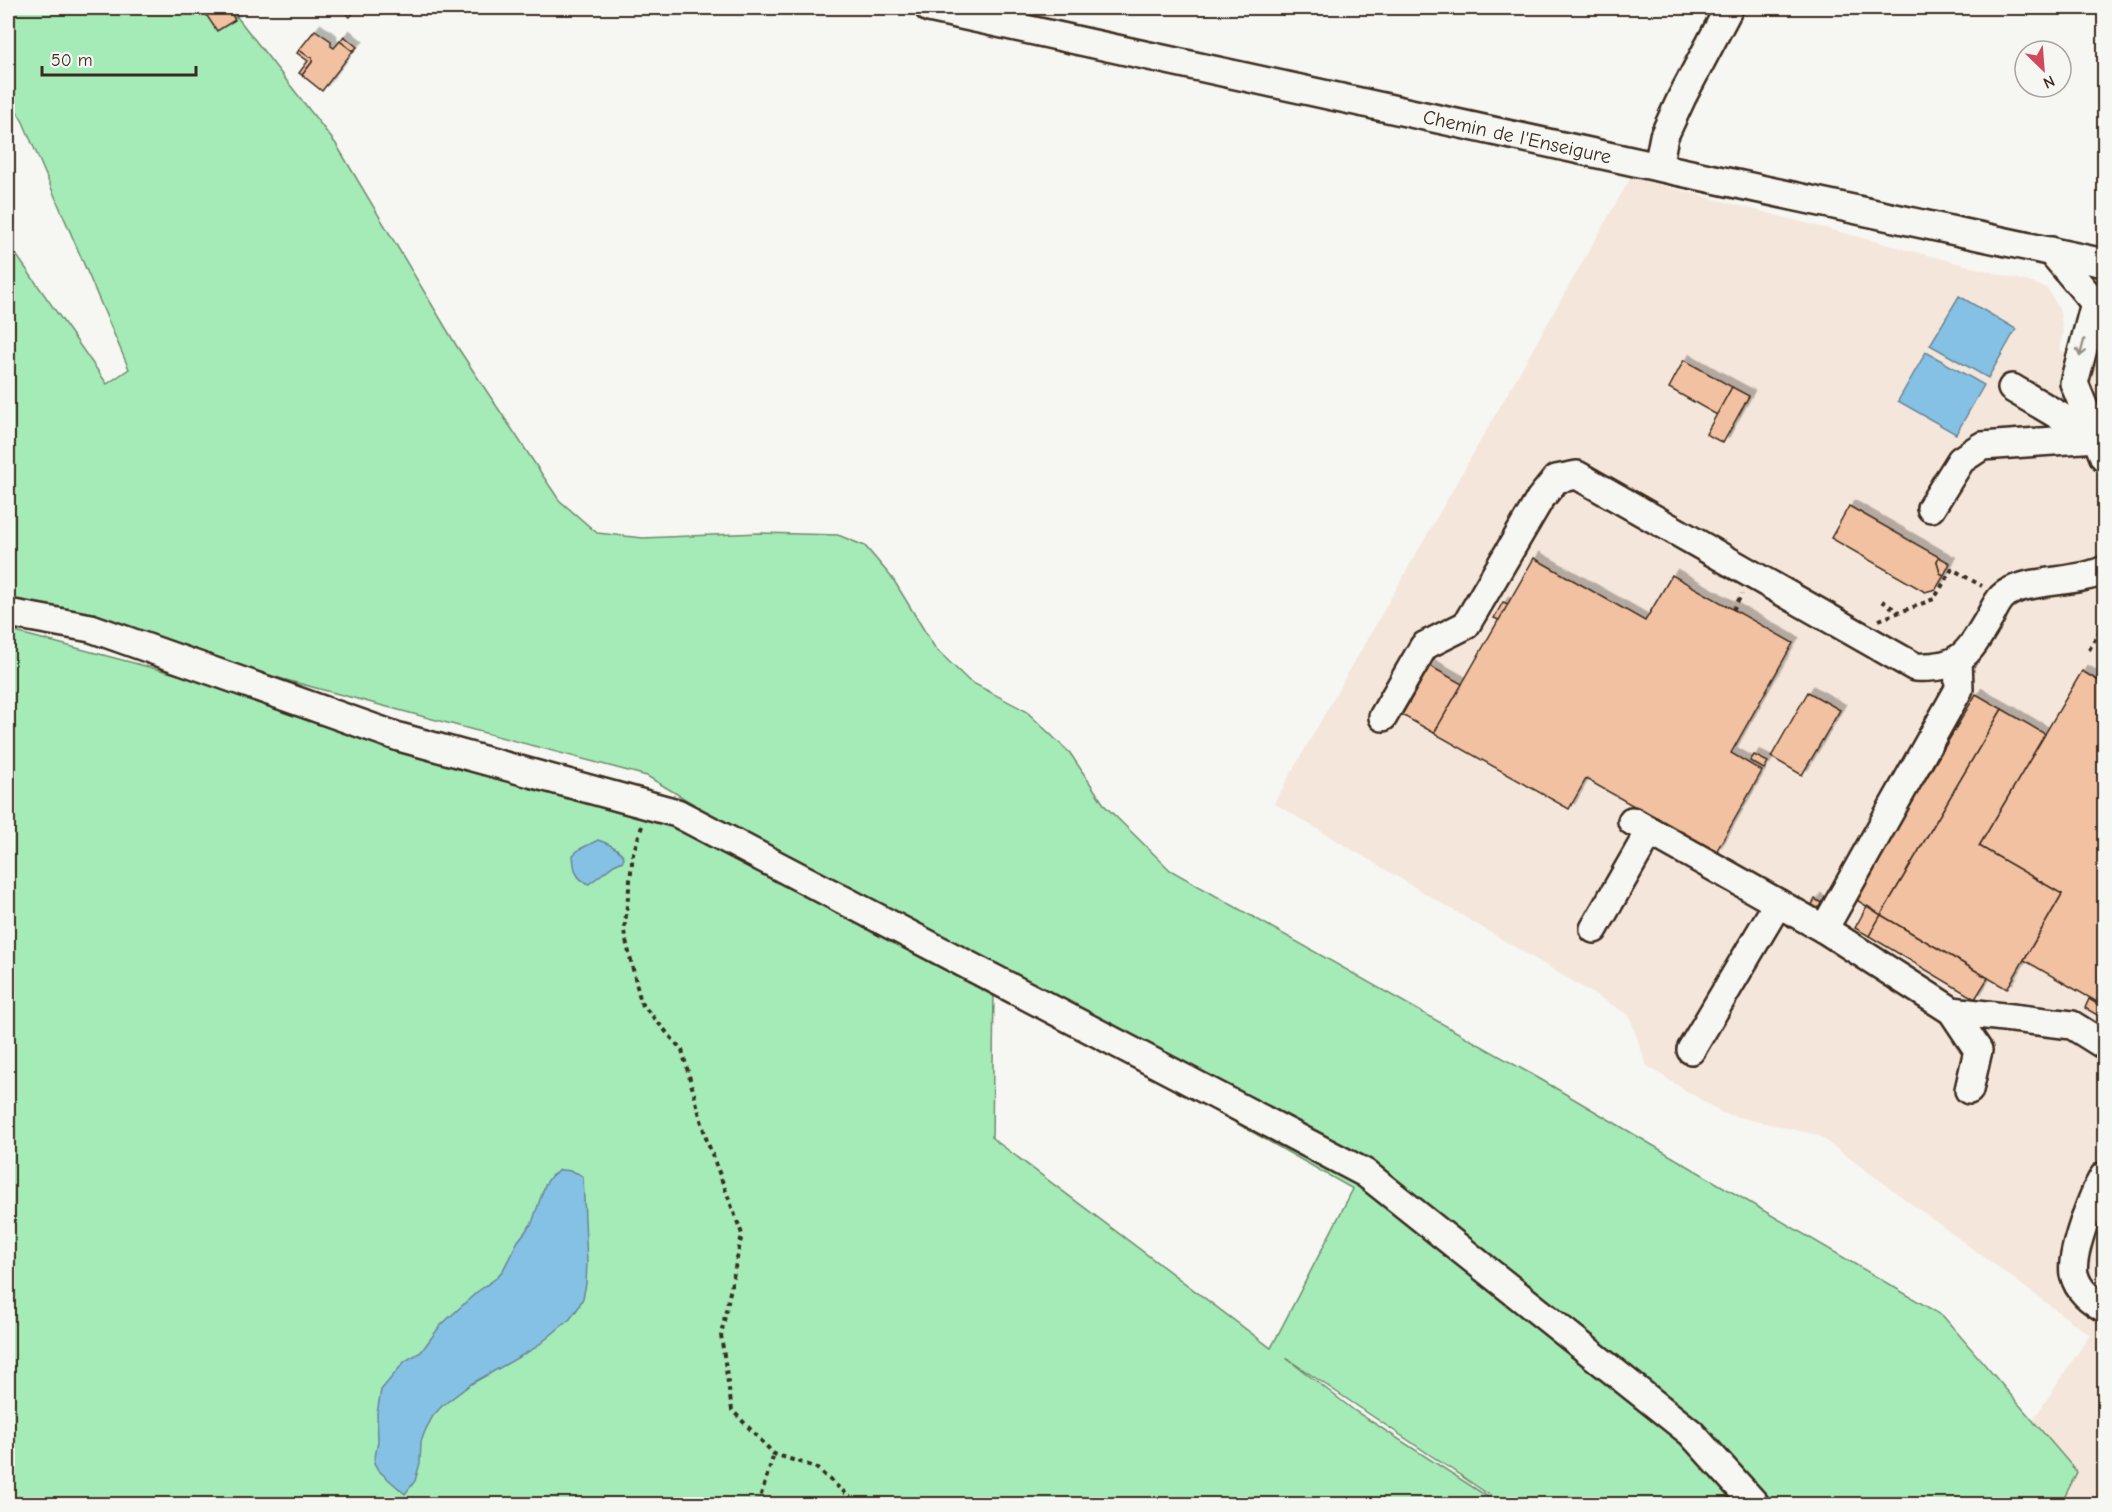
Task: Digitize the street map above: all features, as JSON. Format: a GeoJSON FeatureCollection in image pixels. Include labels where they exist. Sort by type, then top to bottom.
{"type":"FeatureCollection","features":[{"type":"Feature","properties":{"kind":"street","name":"Chemin de l'Enseigure"},"geometry":{"type":"LineString","coordinates":[[929,8],[2104,263]]}},
{"type":"Feature","properties":{"kind":"street"},"geometry":{"type":"LineString","coordinates":[[1658,167],[1664,136],[1729,8]]}},
{"type":"Feature","properties":{"kind":"street"},"geometry":{"type":"LineString","coordinates":[[2051,251],[2100,300],[2074,384],[2101,447]]}},
{"type":"Feature","properties":{"kind":"street"},"geometry":{"type":"LineString","coordinates":[[2012,388],[2101,447]]}},
{"type":"Feature","properties":{"kind":"street"},"geometry":{"type":"LineString","coordinates":[[1931,508],[1961,460],[1982,446],[2101,447]]}},
{"type":"Feature","properties":{"kind":"street"},"geometry":{"type":"LineString","coordinates":[[1383,717],[1424,646],[1466,625],[1540,499],[1556,479],[1577,475],[1915,667],[1936,668],[1958,659],[1970,650],[2002,597],[2014,590],[2093,576],[2104,570]]}},
{"type":"Feature","properties":{"kind":"street"},"geometry":{"type":"LineString","coordinates":[[8,613],[91,628],[399,737],[677,813],[1365,1173],[1691,1433],[1755,1504]]}},
{"type":"Feature","properties":{"kind":"street"},"geometry":{"type":"LineString","coordinates":[[1824,929],[1959,689],[1958,659]]}},
{"type":"Feature","properties":{"kind":"street"},"geometry":{"type":"LineString","coordinates":[[1594,929],[1641,826],[1824,929],[1952,1011],[1978,1050],[1969,1090]]}},
{"type":"Feature","properties":{"kind":"street"},"geometry":{"type":"LineString","coordinates":[[1691,1050],[1778,903]]}},
{"type":"Feature","properties":{"kind":"street"},"geometry":{"type":"LineString","coordinates":[[1952,1011],[2072,1025],[2102,1036]]}},
{"type":"Feature","properties":{"kind":"street"},"geometry":{"type":"LineString","coordinates":[[2104,1176],[2076,1246],[2074,1274],[2086,1297],[2104,1308]]}},
{"type":"Feature","properties":{"kind":"path"},"geometry":{"type":"LineString","coordinates":[[1871,623],[1934,599],[1952,569],[1988,589]]}},
{"type":"Feature","properties":{"kind":"path"},"geometry":{"type":"LineString","coordinates":[[1734,610],[1742,594],[1748,597]]}},
{"type":"Feature","properties":{"kind":"path"},"geometry":{"type":"LineString","coordinates":[[1882,602],[1900,612]]}},
{"type":"Feature","properties":{"kind":"path"},"geometry":{"type":"LineString","coordinates":[[2089,650],[2104,623]]}},
{"type":"Feature","properties":{"kind":"path"},"geometry":{"type":"LineString","coordinates":[[648,806],[633,854],[624,932],[641,1004],[682,1050],[706,1138],[742,1234],[721,1335],[732,1410],[774,1454],[815,1467],[858,1504]]}},
{"type":"Feature","properties":{"kind":"path"},"geometry":{"type":"LineString","coordinates":[[758,1504],[774,1454]]}},
{"type":"Feature","properties":{"kind":"shaded area"},"geometry":{"type":"Polygon","coordinates":[[[1631,177],[2047,288],[2059,309],[2063,331],[2060,351],[2104,362],[2104,1504],[2061,1504],[2077,1472],[2033,1420],[2090,1335],[1818,1135],[1722,1113],[1647,1066],[1629,1015],[1274,803],[1631,177]]]}},
{"type":"Feature","properties":{"kind":"green space"},"geometry":{"type":"Polygon","coordinates":[[[8,8],[230,8],[336,144],[456,345],[559,500],[597,533],[643,538],[759,533],[838,535],[865,546],[893,579],[935,648],[969,681],[1026,711],[1070,753],[1105,806],[1170,870],[1540,1079],[1943,1316],[2077,1472],[2061,1504],[1503,1504],[1286,1358],[1355,1411],[1499,1504],[8,1504],[8,630],[652,799],[994,991],[992,1138],[1271,1348],[1353,1189],[1036,1010],[647,776],[143,642],[8,612],[8,243],[107,384],[129,369],[23,122],[8,96],[8,8]]]}},
{"type":"Feature","properties":{"kind":"water"},"geometry":{"type":"Polygon","coordinates":[[[1959,296],[2016,329],[1988,378],[1930,345],[1959,296]]]}},
{"type":"Feature","properties":{"kind":"water"},"geometry":{"type":"Polygon","coordinates":[[[1926,352],[1984,385],[1956,434],[1898,401],[1926,352]]]}},
{"type":"Feature","properties":{"kind":"water"},"geometry":{"type":"Polygon","coordinates":[[[598,840],[616,848],[624,857],[623,861],[589,884],[576,873],[573,855],[598,840]]]}},
{"type":"Feature","properties":{"kind":"water"},"geometry":{"type":"Polygon","coordinates":[[[560,1170],[573,1171],[583,1177],[587,1262],[583,1298],[570,1319],[535,1348],[471,1384],[442,1406],[433,1416],[425,1431],[415,1481],[405,1494],[378,1470],[374,1463],[378,1441],[377,1413],[381,1390],[405,1361],[421,1352],[440,1326],[503,1270],[518,1241],[532,1223],[545,1185],[551,1176],[560,1170]]]}},
{"type":"Feature","properties":{"kind":"building"},"geometry":{"type":"Polygon","coordinates":[[[213,8],[228,8],[235,20],[217,31],[205,13],[213,8]]]}},
{"type":"Feature","properties":{"kind":"building"},"geometry":{"type":"Polygon","coordinates":[[[339,8],[358,8],[350,17],[339,8]]]}},
{"type":"Feature","properties":{"kind":"building"},"geometry":{"type":"Polygon","coordinates":[[[315,30],[331,41],[331,46],[334,48],[340,41],[353,51],[322,91],[302,75],[312,62],[312,57],[299,50],[315,30]]]}},
{"type":"Feature","properties":{"kind":"building"},"geometry":{"type":"Polygon","coordinates":[[[344,36],[357,47],[353,51],[340,41],[344,36]]]}},
{"type":"Feature","properties":{"kind":"building"},"geometry":{"type":"Polygon","coordinates":[[[299,50],[312,57],[312,62],[302,75],[299,73],[308,61],[297,53],[299,50]]]}},
{"type":"Feature","properties":{"kind":"building"},"geometry":{"type":"Polygon","coordinates":[[[1684,360],[1732,387],[1717,415],[1669,388],[1684,360]]]}},
{"type":"Feature","properties":{"kind":"building"},"geometry":{"type":"Polygon","coordinates":[[[1732,387],[1749,396],[1723,443],[1706,434],[1732,387]]]}},
{"type":"Feature","properties":{"kind":"building"},"geometry":{"type":"Polygon","coordinates":[[[1849,506],[1939,557],[1937,561],[1940,573],[1944,575],[1936,589],[1925,592],[1831,538],[1849,506]]]}},
{"type":"Feature","properties":{"kind":"building"},"geometry":{"type":"Polygon","coordinates":[[[1939,557],[1950,563],[1944,575],[1940,573],[1937,561],[1939,557]]]}},
{"type":"Feature","properties":{"kind":"building"},"geometry":{"type":"Polygon","coordinates":[[[1534,558],[1645,621],[1672,575],[1793,643],[1731,753],[1762,771],[1716,852],[1586,779],[1569,809],[1434,733],[1534,558]]]}},
{"type":"Feature","properties":{"kind":"building"},"geometry":{"type":"Polygon","coordinates":[[[1503,602],[1508,604],[1499,620],[1494,618],[1503,602]]]}},
{"type":"Feature","properties":{"kind":"building"},"geometry":{"type":"Polygon","coordinates":[[[1430,666],[1462,684],[1434,733],[1402,715],[1430,666]]]}},
{"type":"Feature","properties":{"kind":"building"},"geometry":{"type":"Polygon","coordinates":[[[2082,671],[2104,684],[2104,1006],[2024,960],[2062,894],[1979,846],[2082,671]]]}},
{"type":"Feature","properties":{"kind":"building"},"geometry":{"type":"Polygon","coordinates":[[[1808,692],[1840,710],[1802,775],[1771,757],[1808,692]]]}},
{"type":"Feature","properties":{"kind":"building"},"geometry":{"type":"Polygon","coordinates":[[[1976,694],[2002,709],[1881,915],[1855,899],[1976,694]]]}},
{"type":"Feature","properties":{"kind":"building"},"geometry":{"type":"Polygon","coordinates":[[[2002,709],[2045,734],[1979,846],[2062,894],[2007,989],[1881,915],[2002,709]]]}},
{"type":"Feature","properties":{"kind":"building"},"geometry":{"type":"Polygon","coordinates":[[[1754,755],[1768,762],[1764,769],[1750,761],[1754,755]]]}},
{"type":"Feature","properties":{"kind":"building"},"geometry":{"type":"Polygon","coordinates":[[[1815,899],[1826,906],[1822,913],[1811,907],[1815,899]]]}},
{"type":"Feature","properties":{"kind":"building"},"geometry":{"type":"Polygon","coordinates":[[[1867,906],[1881,915],[1869,936],[1855,928],[1867,906]]]}},
{"type":"Feature","properties":{"kind":"building"},"geometry":{"type":"Polygon","coordinates":[[[1881,915],[1988,978],[1975,999],[1869,936],[1881,915]]]}},
{"type":"Feature","properties":{"kind":"building"},"geometry":{"type":"Polygon","coordinates":[[[2089,999],[2104,1008],[2099,1016],[2085,1008],[2089,999]]]}}]}
